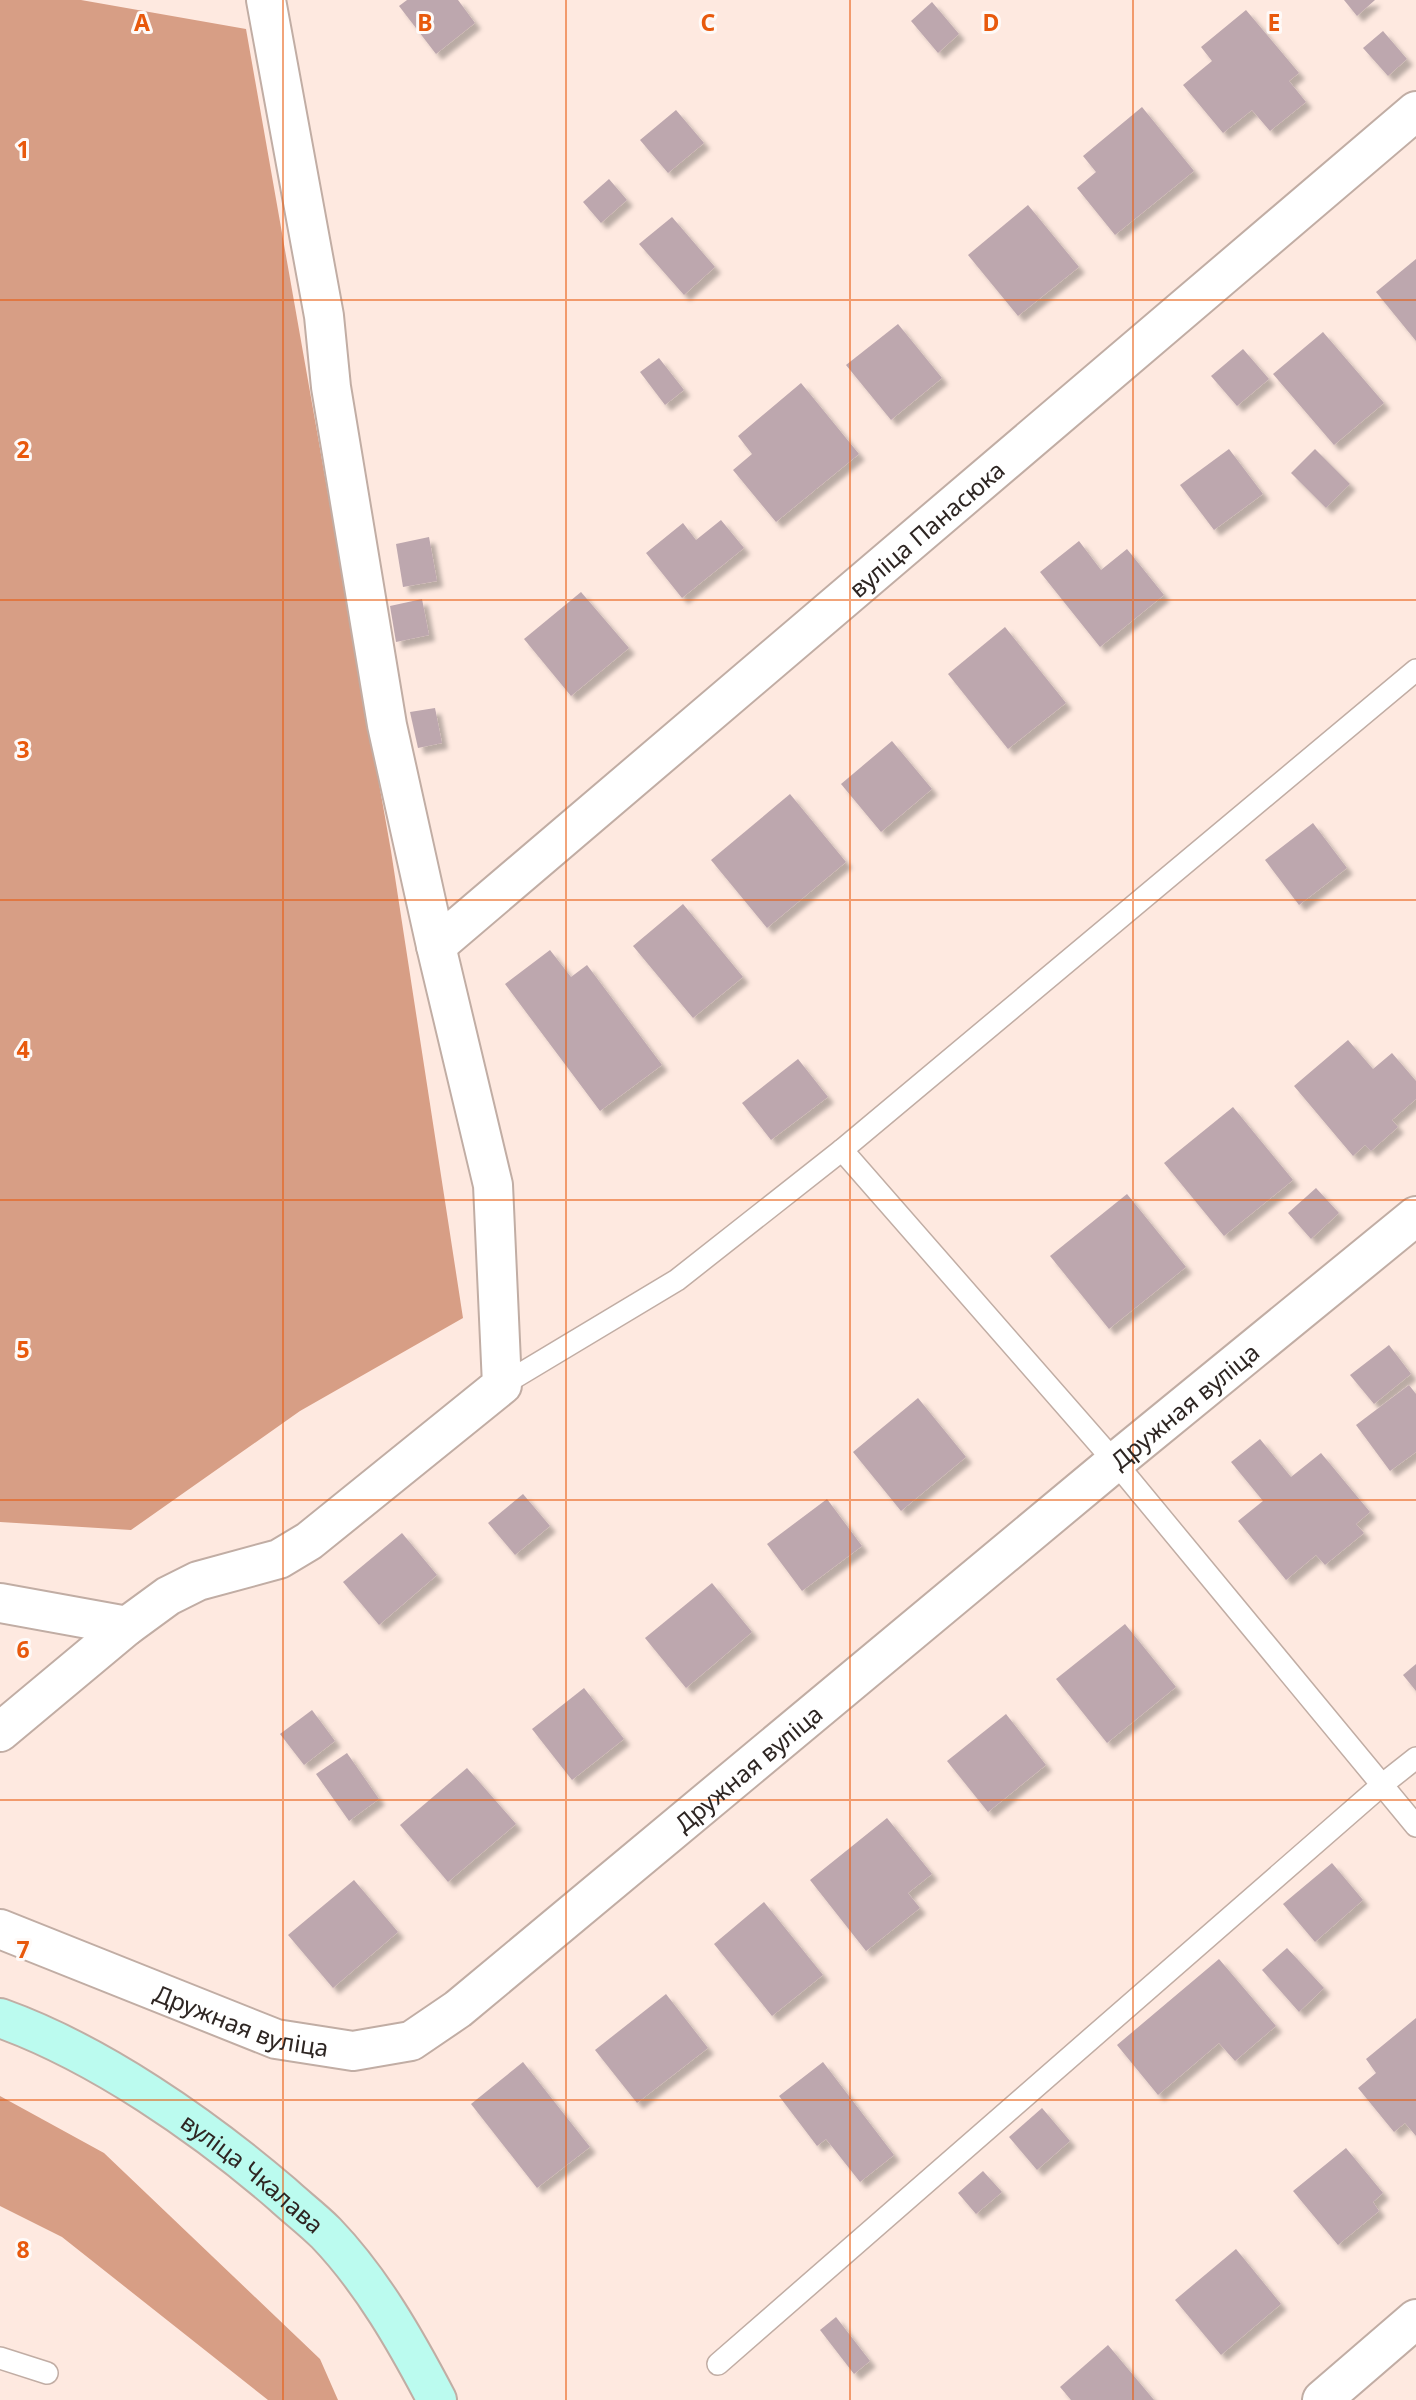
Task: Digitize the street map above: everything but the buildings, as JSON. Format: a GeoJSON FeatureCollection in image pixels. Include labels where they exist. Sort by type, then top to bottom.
{"type":"FeatureCollection","features":[{"type":"Feature","properties":{"kind":"street"},"geometry":{"type":"LineString","coordinates":[[0,1732],[127,1626],[168,1596],[198,1581],[279,1559],[309,1541],[502,1385],[494,1185],[436,946],[387,725],[331,387],[324,316],[266,0]]}},
{"type":"Feature","properties":{"kind":"street","name":"вуліца Панасюка"},"geometry":{"type":"LineString","coordinates":[[436,946],[1416,111]]}},
{"type":"Feature","properties":{"kind":"street","name":"Дружная вуліца"},"geometry":{"type":"LineString","coordinates":[[0,1929],[276,2039],[353,2051],[411,2041],[469,2001],[1115,1462],[1416,1216]]}},
{"type":"Feature","properties":{"kind":"street"},"geometry":{"type":"LineString","coordinates":[[0,1602],[127,1626]]}},
{"type":"Feature","properties":{"kind":"street","name":"вуліца Чкалава"},"geometry":{"type":"LineString","coordinates":[[0,2018],[29,2028],[115,2074],[181,2116],[269,2183],[326,2233],[374,2293],[437,2400]]}},
{"type":"Feature","properties":{"kind":"street"},"geometry":{"type":"LineString","coordinates":[[1322,2400],[1416,2319]]}},
{"type":"Feature","properties":{"kind":"lane"},"geometry":{"type":"LineString","coordinates":[[502,1385],[677,1280],[842,1150],[1416,670]]}},
{"type":"Feature","properties":{"kind":"lane"},"geometry":{"type":"LineString","coordinates":[[842,1150],[1115,1462],[1416,1826]]}},
{"type":"Feature","properties":{"kind":"lane"},"geometry":{"type":"LineString","coordinates":[[718,2364],[1416,1758]]}},
{"type":"Feature","properties":{"kind":"lane"},"geometry":{"type":"LineString","coordinates":[[0,2358],[47,2373]]}},
{"type":"Feature","properties":{"kind":"shaded area"},"geometry":{"type":"Polygon","coordinates":[[[0,0],[81,0],[246,29],[391,851],[463,1318],[300,1411],[131,1530],[0,1522],[0,0]]]}},
{"type":"Feature","properties":{"kind":"shaded area"},"geometry":{"type":"Polygon","coordinates":[[[0,2096],[104,2153],[320,2359],[338,2400],[268,2400],[62,2237],[0,2206],[0,2096]]]}}]}
